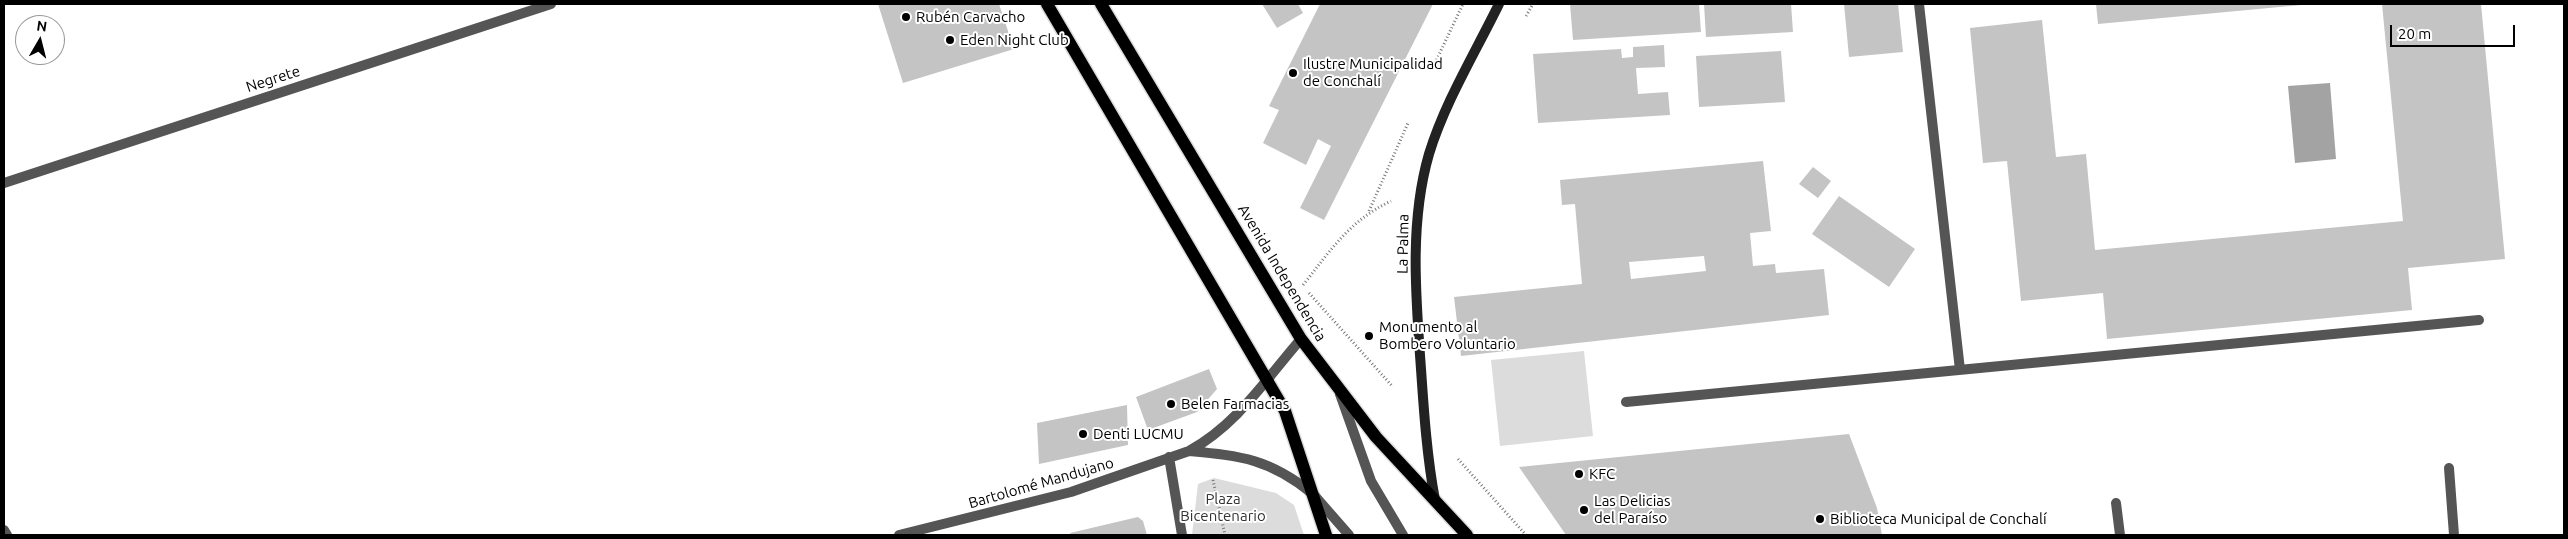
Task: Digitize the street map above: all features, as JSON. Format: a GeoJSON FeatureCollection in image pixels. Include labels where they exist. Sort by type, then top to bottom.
{"type":"FeatureCollection","features":[{"type":"Feature","properties":{"kind":"main road"},"geometry":{"type":"LineString","coordinates":[[1047,4],[1285,411],[1326,535]]}},
{"type":"Feature","properties":{"kind":"main road","name":"Avenida Independencia"},"geometry":{"type":"LineString","coordinates":[[1101,4],[1301,340],[1376,437],[1467,535]]}},
{"type":"Feature","properties":{"kind":"main road","name":"La Palma"},"geometry":{"type":"LineString","coordinates":[[1435,500],[1428,465],[1419,334],[1417,220],[1429,155],[1441,121],[1500,4]]}},
{"type":"Feature","properties":{"kind":"street","name":"Negrete"},"geometry":{"type":"LineString","coordinates":[[4,183],[551,4]]}},
{"type":"Feature","properties":{"kind":"street"},"geometry":{"type":"LineString","coordinates":[[1919,4],[1960,370]]}},
{"type":"Feature","properties":{"kind":"street"},"geometry":{"type":"LineString","coordinates":[[1626,402],[2479,320]]}},
{"type":"Feature","properties":{"kind":"street"},"geometry":{"type":"LineString","coordinates":[[1189,451],[1206,442],[1236,417],[1266,378],[1301,340]]}},
{"type":"Feature","properties":{"kind":"street"},"geometry":{"type":"LineString","coordinates":[[1339,391],[1371,481],[1403,535]]}},
{"type":"Feature","properties":{"kind":"street"},"geometry":{"type":"LineString","coordinates":[[1189,451],[1250,458],[1294,478],[1313,494],[1349,535]]}},
{"type":"Feature","properties":{"kind":"street","name":"Bartolomé Mandujano"},"geometry":{"type":"LineString","coordinates":[[899,535],[1072,492],[1189,451]]}},
{"type":"Feature","properties":{"kind":"street"},"geometry":{"type":"LineString","coordinates":[[1168,457],[1182,535]]}},
{"type":"Feature","properties":{"kind":"street"},"geometry":{"type":"LineString","coordinates":[[2449,468],[2454,535]]}},
{"type":"Feature","properties":{"kind":"street"},"geometry":{"type":"LineString","coordinates":[[2116,503],[2120,535]]}},
{"type":"Feature","properties":{"kind":"street"},"geometry":{"type":"LineString","coordinates":[[4,530],[7,535]]}},
{"type":"Feature","properties":{"kind":"path"},"geometry":{"type":"LineString","coordinates":[[1283,309],[1341,237],[1368,212],[1422,187]]}},
{"type":"Feature","properties":{"kind":"path"},"geometry":{"type":"LineString","coordinates":[[1297,278],[1302,286],[1426,423]]}},
{"type":"Feature","properties":{"kind":"path"},"geometry":{"type":"LineString","coordinates":[[1207,453],[1225,535]]}},
{"type":"Feature","properties":{"kind":"path"},"geometry":{"type":"LineString","coordinates":[[1457,458],[1526,535]]}},
{"type":"Feature","properties":{"kind":"green space"},"geometry":{"type":"Polygon","coordinates":[[[1584,351],[1593,436],[1500,446],[1491,360],[1584,351]]]}},
{"type":"Feature","properties":{"kind":"green space","name":"Plaza Bicentenario"},"geometry":{"type":"Polygon","coordinates":[[[1214,478],[1276,493],[1294,505],[1304,535],[1192,535],[1198,484],[1214,478]]]}},
{"type":"Feature","properties":{"kind":"shaded area"},"geometry":{"type":"Polygon","coordinates":[[[2330,83],[2336,159],[2295,163],[2288,86],[2330,83]]]}},
{"type":"Feature","properties":{"kind":"building","name":"Eden Night Club"},"geometry":{"type":"Polygon","coordinates":[[[878,4],[999,4],[1014,49],[903,83],[878,4]]]}},
{"type":"Feature","properties":{"kind":"building"},"geometry":{"type":"Polygon","coordinates":[[[1262,4],[1298,4],[1303,13],[1277,28],[1262,4]]]}},
{"type":"Feature","properties":{"kind":"building"},"geometry":{"type":"Polygon","coordinates":[[[1320,4],[1433,4],[1324,220],[1300,208],[1331,146],[1318,139],[1306,165],[1263,143],[1279,110],[1269,106],[1320,4]]]}},
{"type":"Feature","properties":{"kind":"building"},"geometry":{"type":"Polygon","coordinates":[[[1570,4],[1699,4],[1701,32],[1573,40],[1570,4]]]}},
{"type":"Feature","properties":{"kind":"building"},"geometry":{"type":"Polygon","coordinates":[[[1704,4],[1791,4],[1793,32],[1706,37],[1704,4]]]}},
{"type":"Feature","properties":{"kind":"building"},"geometry":{"type":"Polygon","coordinates":[[[1844,4],[1898,4],[1903,52],[1849,57],[1844,4]]]}},
{"type":"Feature","properties":{"kind":"building"},"geometry":{"type":"Polygon","coordinates":[[[2096,4],[2301,4],[2301,5],[2098,24],[2096,4]]]}},
{"type":"Feature","properties":{"kind":"building"},"geometry":{"type":"Polygon","coordinates":[[[2382,4],[2481,4],[2505,259],[2408,268],[2412,310],[2107,339],[2103,293],[2021,301],[2007,161],[1983,163],[1970,28],[2042,20],[2056,157],[2086,154],[2095,250],[2403,221],[2382,4]]]}},
{"type":"Feature","properties":{"kind":"building"},"geometry":{"type":"Polygon","coordinates":[[[1664,45],[1665,67],[1636,68],[1638,94],[1668,92],[1670,115],[1538,123],[1533,54],[1621,49],[1622,58],[1633,57],[1633,47],[1664,45]]]}},
{"type":"Feature","properties":{"kind":"building"},"geometry":{"type":"Polygon","coordinates":[[[1781,51],[1785,102],[1699,107],[1696,56],[1781,51]]]}},
{"type":"Feature","properties":{"kind":"building"},"geometry":{"type":"Polygon","coordinates":[[[1763,161],[1771,231],[1750,233],[1753,266],[1775,264],[1776,273],[1824,269],[1829,315],[1461,356],[1454,297],[1582,284],[1575,204],[1562,205],[1560,180],[1763,161]],[[1704,256],[1629,262],[1631,279],[1706,271],[1704,256]]]}},
{"type":"Feature","properties":{"kind":"building"},"geometry":{"type":"Polygon","coordinates":[[[1813,167],[1831,181],[1818,198],[1799,184],[1813,167]]]}},
{"type":"Feature","properties":{"kind":"building"},"geometry":{"type":"Polygon","coordinates":[[[1839,196],[1915,249],[1889,287],[1812,234],[1839,196]]]}},
{"type":"Feature","properties":{"kind":"building","name":"Belen Farmacias"},"geometry":{"type":"Polygon","coordinates":[[[1209,369],[1217,389],[1197,412],[1148,430],[1136,397],[1209,369]]]}},
{"type":"Feature","properties":{"kind":"building","name":"Denti LUCMU"},"geometry":{"type":"Polygon","coordinates":[[[1127,405],[1128,445],[1039,464],[1037,423],[1127,405]]]}},
{"type":"Feature","properties":{"kind":"building"},"geometry":{"type":"Polygon","coordinates":[[[1849,434],[1877,508],[1882,535],[1566,535],[1519,467],[1849,434]]]}},
{"type":"Feature","properties":{"kind":"building"},"geometry":{"type":"Polygon","coordinates":[[[1138,517],[1143,521],[1147,535],[1071,535],[1070,533],[1138,517]]]}},
{"type":"Feature","properties":{"kind":"place","name":"Rubén Carvacho"},"geometry":{"type":"Point","coordinates":[906,17]}},
{"type":"Feature","properties":{"kind":"place","name":"Eden Night Club"},"geometry":{"type":"Point","coordinates":[950,40]}},
{"type":"Feature","properties":{"kind":"place","name":"Ilustre Municipalidad de Conchalí"},"geometry":{"type":"Point","coordinates":[1293,73]}},
{"type":"Feature","properties":{"kind":"place","name":"Monumento al Bombero Voluntario"},"geometry":{"type":"Point","coordinates":[1369,336]}},
{"type":"Feature","properties":{"kind":"place","name":"Belen Farmacias"},"geometry":{"type":"Point","coordinates":[1171,404]}},
{"type":"Feature","properties":{"kind":"place","name":"Denti LUCMU"},"geometry":{"type":"Point","coordinates":[1083,434]}},
{"type":"Feature","properties":{"kind":"place","name":"KFC"},"geometry":{"type":"Point","coordinates":[1579,474]}},
{"type":"Feature","properties":{"kind":"place","name":"Las Delicias del Paraíso"},"geometry":{"type":"Point","coordinates":[1584,510]}},
{"type":"Feature","properties":{"kind":"place","name":"Biblioteca Municipal de Conchalí"},"geometry":{"type":"Point","coordinates":[1820,519]}}]}
